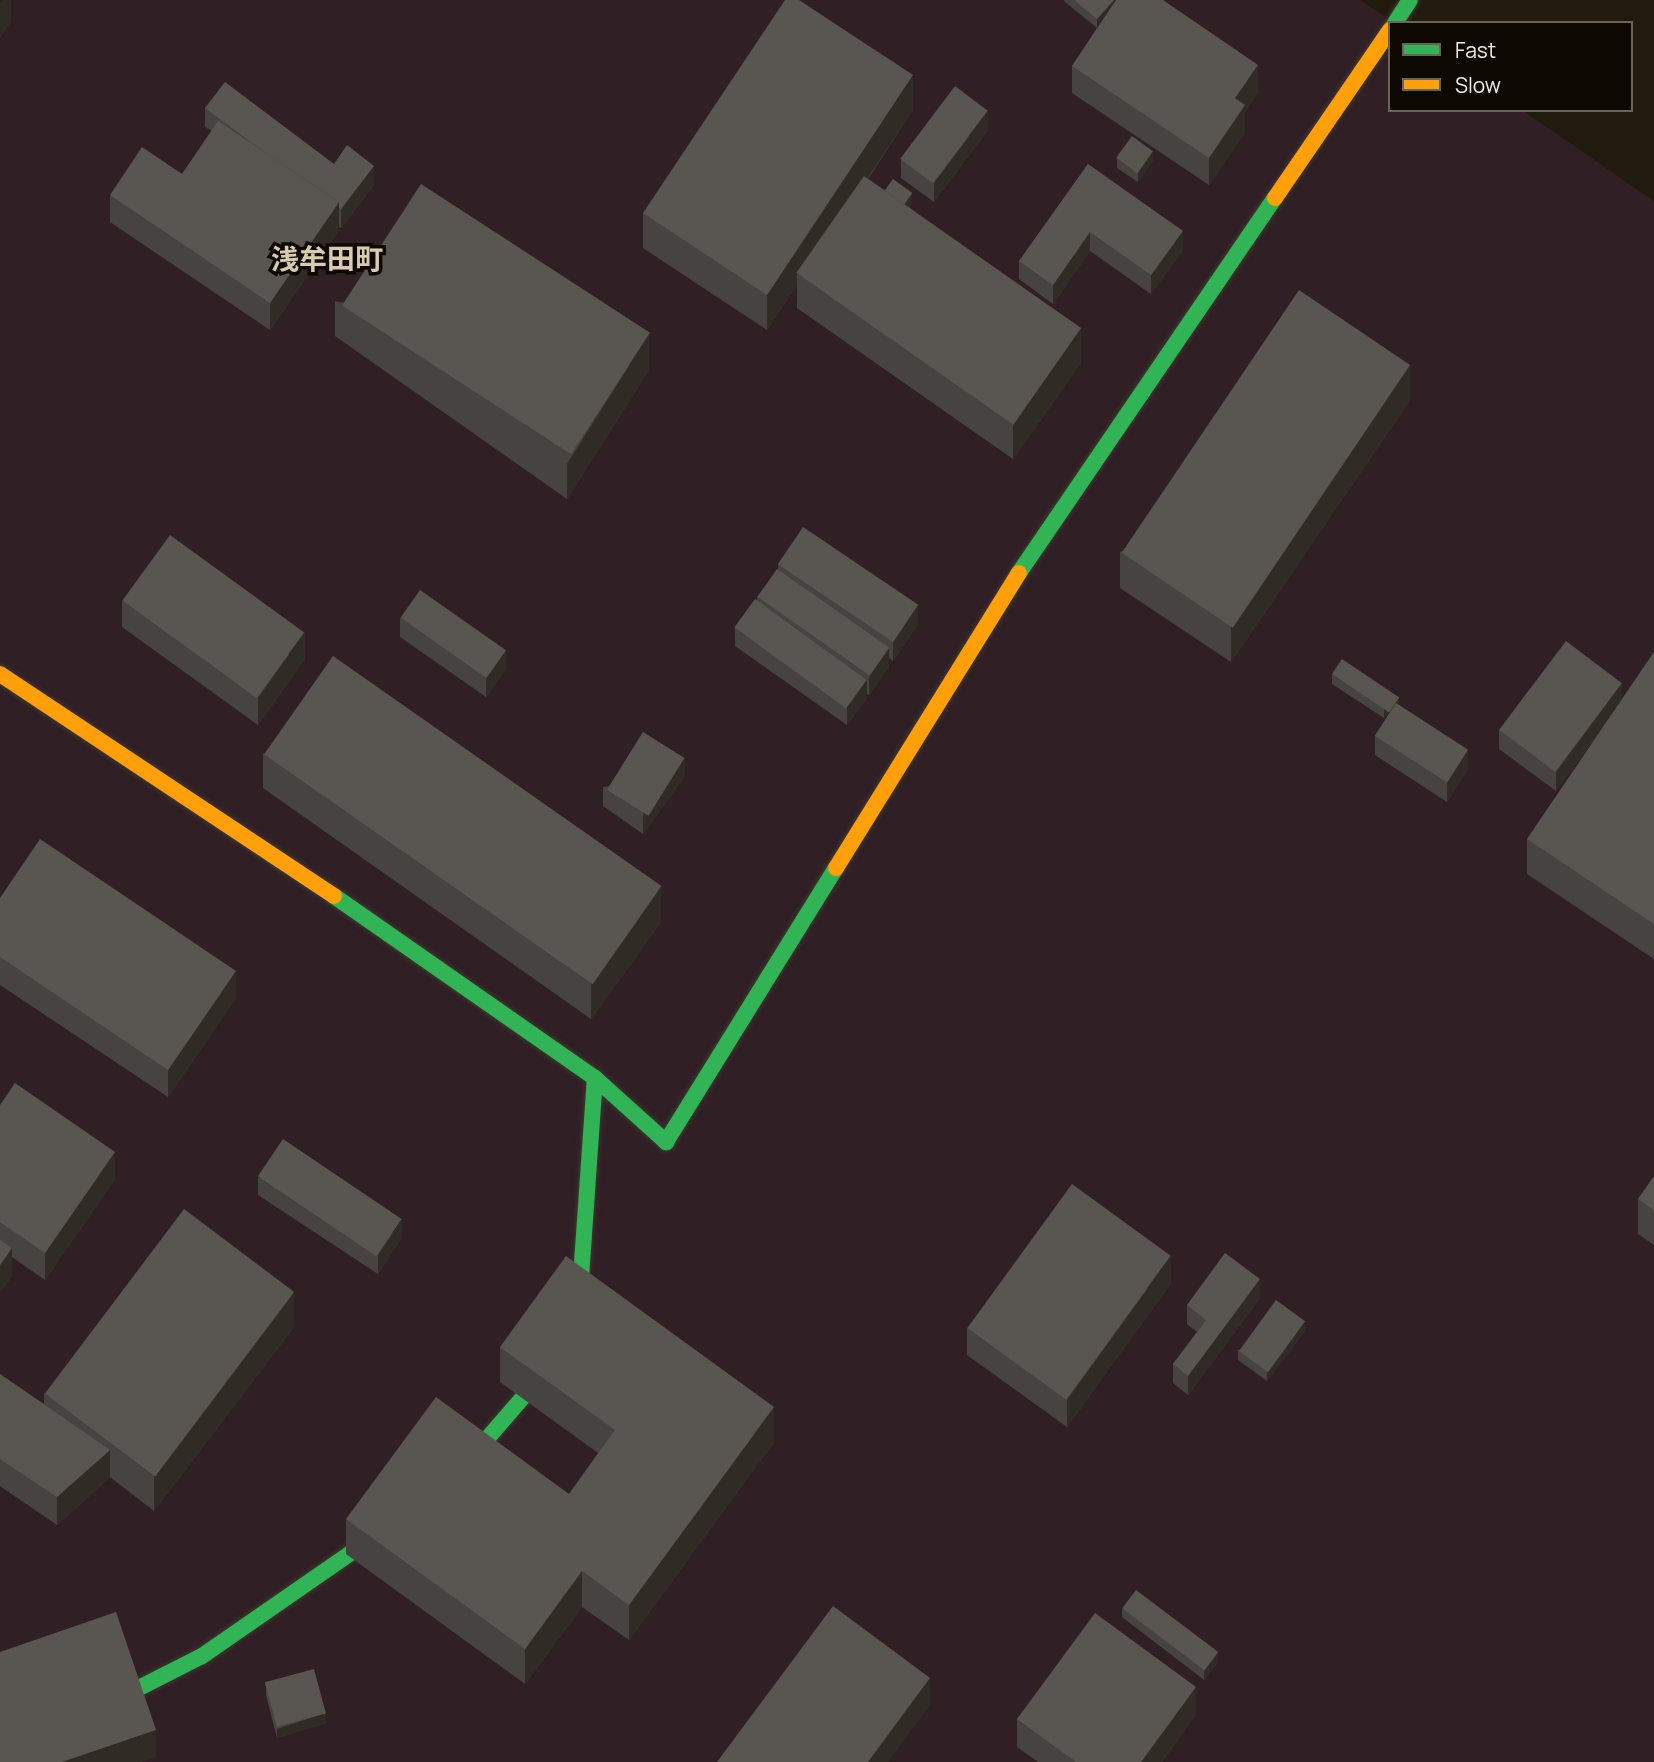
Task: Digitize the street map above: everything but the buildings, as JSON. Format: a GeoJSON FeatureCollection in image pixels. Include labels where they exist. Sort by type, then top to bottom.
{"type":"FeatureCollection","features":[{"type":"Feature","properties":{"kind":"street"},"geometry":{"type":"LineString","coordinates":[[1396,21],[1410,0]]}},
{"type":"Feature","properties":{"kind":"street"},"geometry":{"type":"LineString","coordinates":[[0,674],[421,954],[595,1078],[666,1142],[1026,562],[1388,33]]}},
{"type":"Feature","properties":{"kind":"street"},"geometry":{"type":"LineString","coordinates":[[448,1484],[538,1380],[569,1328],[582,1277],[595,1078]]}},
{"type":"Feature","properties":{"kind":"street"},"geometry":{"type":"LineString","coordinates":[[0,1704],[77,1704],[133,1691],[202,1656],[403,1516]]}},
{"type":"Feature","properties":{"kind":"shaded area"},"geometry":{"type":"Polygon","coordinates":[[[0,0],[1360,0],[1391,21],[1388,21],[1388,112],[1525,112],[1654,201],[1654,1762],[0,1762],[0,0]]]}},
{"type":"Feature","properties":{"kind":"traffic: fast"},"geometry":{"type":"LineString","coordinates":[[1396,21],[1410,0]]}},
{"type":"Feature","properties":{"kind":"traffic: fast"},"geometry":{"type":"LineString","coordinates":[[1019,573],[1275,198]]}},
{"type":"Feature","properties":{"kind":"traffic: fast"},"geometry":{"type":"LineString","coordinates":[[334,896],[595,1078],[666,1142],[836,868]]}},
{"type":"Feature","properties":{"kind":"traffic: fast"},"geometry":{"type":"LineString","coordinates":[[455,1476],[538,1380],[569,1328],[581,1277],[595,1078]]}},
{"type":"Feature","properties":{"kind":"traffic: fast"},"geometry":{"type":"LineString","coordinates":[[0,1704],[77,1704],[133,1691],[202,1656],[391,1525]]}},
{"type":"Feature","properties":{"kind":"traffic: slow"},"geometry":{"type":"LineString","coordinates":[[1275,198],[1388,33]]}},
{"type":"Feature","properties":{"kind":"traffic: slow"},"geometry":{"type":"LineString","coordinates":[[836,868],[1019,573]]}},
{"type":"Feature","properties":{"kind":"traffic: slow"},"geometry":{"type":"LineString","coordinates":[[0,674],[334,896]]}},
{"type":"Feature","properties":{"kind":"district","name":"浅牟田町"},"geometry":{"type":"Point","coordinates":[327,258]}}]}
